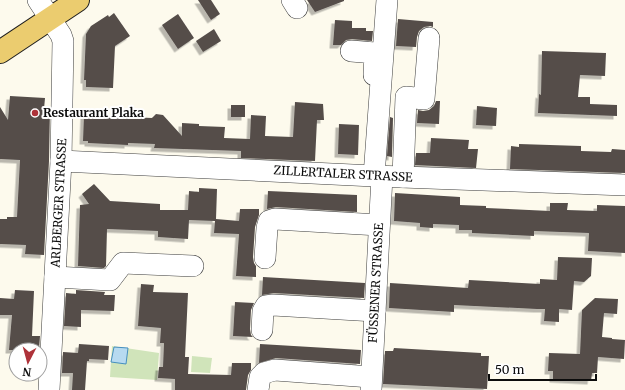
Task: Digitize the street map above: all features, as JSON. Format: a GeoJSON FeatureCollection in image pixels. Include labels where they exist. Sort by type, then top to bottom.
{"type":"FeatureCollection","features":[{"type":"Feature","properties":{"kind":"main road"},"geometry":{"type":"LineString","coordinates":[[0,52],[78,0]]}},
{"type":"Feature","properties":{"kind":"street","name":"ARLBERGER STRASSE"},"geometry":{"type":"LineString","coordinates":[[38,0],[61,35],[63,41],[61,161],[49,390]]}},
{"type":"Feature","properties":{"kind":"street"},"geometry":{"type":"LineString","coordinates":[[375,176],[388,0]]}},
{"type":"Feature","properties":{"kind":"street"},"geometry":{"type":"LineString","coordinates":[[403,177],[406,97],[424,99],[429,38]]}},
{"type":"Feature","properties":{"kind":"street"},"geometry":{"type":"LineString","coordinates":[[351,51],[375,53],[375,176]]}},
{"type":"Feature","properties":{"kind":"street","name":"ZILLERTALER STRASSE"},"geometry":{"type":"LineString","coordinates":[[61,161],[375,176],[625,185]]}},
{"type":"Feature","properties":{"kind":"street","name":"FÜSSENER STRASSE"},"geometry":{"type":"LineString","coordinates":[[371,384],[379,225],[375,176]]}},
{"type":"Feature","properties":{"kind":"street"},"geometry":{"type":"LineString","coordinates":[[265,258],[267,228],[269,222],[275,219],[379,225]]}},
{"type":"Feature","properties":{"kind":"street"},"geometry":{"type":"LineString","coordinates":[[55,277],[110,280],[123,263],[193,266]]}},
{"type":"Feature","properties":{"kind":"street"},"geometry":{"type":"LineString","coordinates":[[262,330],[263,311],[266,306],[273,305],[375,311]]}},
{"type":"Feature","properties":{"kind":"street"},"geometry":{"type":"LineString","coordinates":[[258,390],[260,377],[264,373],[275,370],[371,384]]}},
{"type":"Feature","properties":{"kind":"green space"},"geometry":{"type":"Polygon","coordinates":[[[112,346],[159,353],[157,380],[110,377],[112,346]]]}},
{"type":"Feature","properties":{"kind":"green space"},"geometry":{"type":"Polygon","coordinates":[[[192,356],[212,358],[210,373],[191,372],[192,356]]]}},
{"type":"Feature","properties":{"kind":"water"},"geometry":{"type":"Polygon","coordinates":[[[114,347],[128,348],[126,364],[111,362],[114,347]]]}},
{"type":"Feature","properties":{"kind":"building"},"geometry":{"type":"Polygon","coordinates":[[[198,0],[211,0],[220,14],[211,20],[198,0]]]}},
{"type":"Feature","properties":{"kind":"building"},"geometry":{"type":"Polygon","coordinates":[[[307,0],[344,0],[344,1],[315,12],[307,0]]]}},
{"type":"Feature","properties":{"kind":"building"},"geometry":{"type":"Polygon","coordinates":[[[114,13],[130,36],[115,46],[113,88],[86,87],[86,80],[84,80],[86,34],[91,26],[108,15],[109,17],[114,13]]]}},
{"type":"Feature","properties":{"kind":"building"},"geometry":{"type":"Polygon","coordinates":[[[178,14],[194,38],[178,49],[162,25],[178,14]]]}},
{"type":"Feature","properties":{"kind":"building"},"geometry":{"type":"Polygon","coordinates":[[[398,19],[433,22],[433,27],[424,27],[419,31],[416,47],[396,46],[398,19]]]}},
{"type":"Feature","properties":{"kind":"building"},"geometry":{"type":"Polygon","coordinates":[[[335,20],[352,21],[352,28],[366,28],[366,31],[373,31],[372,41],[352,39],[346,40],[341,45],[333,45],[335,20]]]}},
{"type":"Feature","properties":{"kind":"building"},"geometry":{"type":"Polygon","coordinates":[[[214,29],[221,41],[203,52],[196,41],[214,29]]]}},
{"type":"Feature","properties":{"kind":"building"},"geometry":{"type":"Polygon","coordinates":[[[542,51],[606,53],[605,76],[580,75],[578,97],[590,97],[590,104],[617,105],[617,116],[538,113],[539,94],[541,95],[542,51]]]}},
{"type":"Feature","properties":{"kind":"building"},"geometry":{"type":"Polygon","coordinates":[[[10,96],[45,98],[44,109],[50,109],[44,255],[25,254],[26,245],[0,244],[0,219],[17,217],[20,160],[0,159],[0,107],[8,120],[10,96]]]}},
{"type":"Feature","properties":{"kind":"building"},"geometry":{"type":"Polygon","coordinates":[[[436,101],[440,101],[439,124],[417,123],[418,110],[429,110],[434,106],[436,101]]]}},
{"type":"Feature","properties":{"kind":"building"},"geometry":{"type":"Polygon","coordinates":[[[295,102],[323,104],[324,120],[317,120],[315,161],[241,158],[241,151],[154,148],[155,144],[128,143],[128,145],[88,143],[88,141],[83,141],[84,115],[152,118],[156,114],[163,115],[182,136],[182,123],[199,124],[199,126],[225,127],[224,138],[250,139],[251,115],[266,116],[265,136],[293,137],[295,102]]]}},
{"type":"Feature","properties":{"kind":"building"},"geometry":{"type":"Polygon","coordinates":[[[231,105],[245,105],[245,117],[231,117],[231,105]]]}},
{"type":"Feature","properties":{"kind":"building"},"geometry":{"type":"Polygon","coordinates":[[[477,106],[497,108],[496,126],[476,125],[477,106]]]}},
{"type":"Feature","properties":{"kind":"building"},"geometry":{"type":"Polygon","coordinates":[[[390,117],[393,118],[392,157],[387,156],[390,117]]]}},
{"type":"Feature","properties":{"kind":"building"},"geometry":{"type":"Polygon","coordinates":[[[339,124],[359,125],[358,155],[338,154],[339,124]]]}},
{"type":"Feature","properties":{"kind":"building"},"geometry":{"type":"Polygon","coordinates":[[[431,138],[469,140],[468,149],[478,149],[476,168],[415,165],[416,153],[430,153],[431,138]]]}},
{"type":"Feature","properties":{"kind":"building"},"geometry":{"type":"Polygon","coordinates":[[[519,144],[581,146],[581,151],[611,152],[612,149],[625,150],[625,173],[510,169],[511,146],[519,147],[519,144]]]}},
{"type":"Feature","properties":{"kind":"building"},"geometry":{"type":"Polygon","coordinates":[[[94,184],[110,201],[160,204],[160,210],[188,210],[189,191],[199,192],[199,188],[217,189],[216,219],[239,221],[240,209],[259,209],[259,215],[255,227],[253,257],[256,266],[256,277],[236,276],[239,234],[214,233],[215,221],[189,220],[188,239],[158,237],[158,231],[107,229],[106,266],[104,268],[78,266],[80,205],[89,204],[82,194],[94,184]]]}},
{"type":"Feature","properties":{"kind":"building"},"geometry":{"type":"Polygon","coordinates":[[[268,191],[357,195],[357,212],[276,207],[267,209],[268,191]]]}},
{"type":"Feature","properties":{"kind":"building"},"geometry":{"type":"Polygon","coordinates":[[[395,193],[460,197],[460,205],[486,206],[486,208],[550,211],[550,203],[568,203],[567,210],[597,211],[597,205],[625,206],[625,253],[588,251],[589,233],[534,231],[534,236],[472,233],[472,230],[459,230],[459,225],[433,224],[433,228],[420,227],[420,223],[394,221],[395,193]]]}},
{"type":"Feature","properties":{"kind":"building"},"geometry":{"type":"Polygon","coordinates":[[[558,257],[592,258],[591,276],[584,282],[574,281],[572,310],[559,309],[559,322],[544,321],[545,309],[454,305],[454,312],[389,308],[390,283],[468,288],[469,280],[540,284],[540,279],[557,280],[558,257]]]}},
{"type":"Feature","properties":{"kind":"building"},"geometry":{"type":"Polygon","coordinates":[[[263,277],[365,283],[364,298],[274,293],[262,295],[263,277]]]}},
{"type":"Feature","properties":{"kind":"building"},"geometry":{"type":"Polygon","coordinates":[[[141,284],[154,285],[153,292],[188,293],[185,357],[189,357],[188,374],[231,375],[232,363],[251,363],[251,370],[248,375],[246,390],[175,390],[175,379],[158,378],[159,367],[163,367],[164,343],[160,343],[161,328],[138,326],[141,284]]]}},
{"type":"Feature","properties":{"kind":"building"},"geometry":{"type":"Polygon","coordinates":[[[15,290],[34,291],[32,336],[40,336],[40,342],[10,342],[12,315],[0,315],[0,298],[14,299],[15,290]]]}},
{"type":"Feature","properties":{"kind":"building"},"geometry":{"type":"Polygon","coordinates":[[[76,290],[105,292],[104,295],[115,295],[114,311],[81,310],[81,327],[64,326],[66,293],[76,294],[76,290]]]}},
{"type":"Feature","properties":{"kind":"building"},"geometry":{"type":"Polygon","coordinates":[[[595,298],[618,299],[617,314],[604,313],[602,337],[625,340],[624,359],[598,357],[597,373],[592,373],[591,381],[553,379],[553,371],[548,371],[549,353],[580,354],[582,310],[595,298]]]}},
{"type":"Feature","properties":{"kind":"building"},"geometry":{"type":"Polygon","coordinates":[[[235,302],[254,303],[251,310],[250,329],[253,337],[233,336],[235,302]]]}},
{"type":"Feature","properties":{"kind":"building"},"geometry":{"type":"Polygon","coordinates":[[[79,344],[109,346],[108,360],[89,359],[89,361],[87,361],[85,390],[72,390],[73,373],[62,373],[63,352],[78,353],[79,344]]]}},
{"type":"Feature","properties":{"kind":"building"},"geometry":{"type":"Polygon","coordinates":[[[260,344],[361,350],[360,364],[276,358],[259,363],[260,344]]]}},
{"type":"Feature","properties":{"kind":"building"},"geometry":{"type":"Polygon","coordinates":[[[394,348],[481,353],[481,356],[489,356],[487,389],[383,384],[385,351],[393,351],[394,348]]]}},
{"type":"Feature","properties":{"kind":"place","name":"Restaurant Plaka"},"geometry":{"type":"Point","coordinates":[35,113]}}]}
